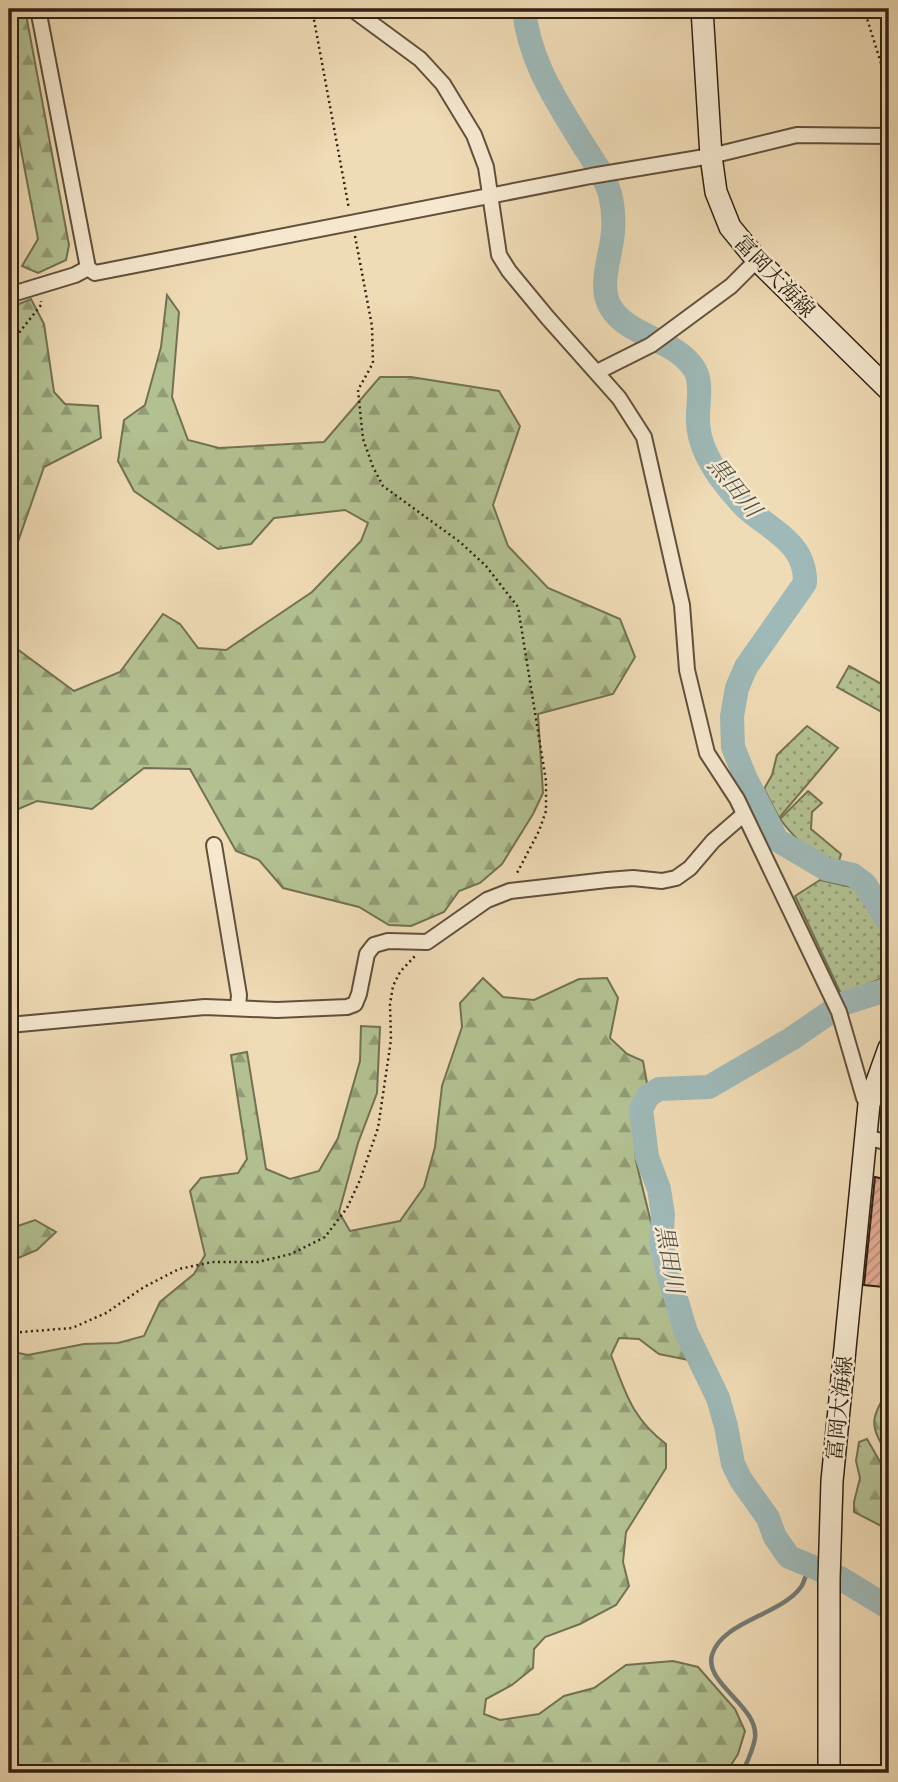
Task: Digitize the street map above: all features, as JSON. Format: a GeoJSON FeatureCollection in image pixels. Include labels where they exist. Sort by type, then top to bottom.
{"type":"FeatureCollection","features":[{"type":"Feature","properties":{"kind":"main road","name":"富岡大海線"},"geometry":{"type":"LineString","coordinates":[[702,9],[711,156],[716,192],[730,228],[757,260],[889,390]]}},
{"type":"Feature","properties":{"kind":"main road","name":"富岡大海線"},"geometry":{"type":"LineString","coordinates":[[829,1773],[832,1481],[869,1104],[889,1048]]}},
{"type":"Feature","properties":{"kind":"street"},"geometry":{"type":"LineString","coordinates":[[38,9],[88,268],[95,274],[591,176],[711,156],[797,135],[889,136]]}},
{"type":"Feature","properties":{"kind":"street"},"geometry":{"type":"LineString","coordinates":[[352,9],[420,59],[443,84],[474,135],[486,167],[499,255],[547,317],[620,398],[645,438],[682,605],[687,670],[707,753],[737,799],[837,1007],[864,1098],[869,1104]]}},
{"type":"Feature","properties":{"kind":"street"},"geometry":{"type":"LineString","coordinates":[[597,373],[651,345],[731,286],[757,260]]}},
{"type":"Feature","properties":{"kind":"street"},"geometry":{"type":"LineString","coordinates":[[9,295],[75,275],[88,268]]}},
{"type":"Feature","properties":{"kind":"street"},"geometry":{"type":"LineString","coordinates":[[9,1025],[205,1007],[277,1010],[347,1007],[355,1004],[367,954],[374,945],[388,941],[427,942],[486,900],[510,891],[607,880],[633,878],[662,881],[676,878],[690,868],[713,841],[743,815]]}},
{"type":"Feature","properties":{"kind":"street"},"geometry":{"type":"LineString","coordinates":[[214,845],[239,995],[238,1007]]}},
{"type":"Feature","properties":{"kind":"street"},"geometry":{"type":"LineString","coordinates":[[866,1138],[889,1143]]}},
{"type":"Feature","properties":{"kind":"path"},"geometry":{"type":"LineString","coordinates":[[312,9],[372,326],[373,363],[358,390],[363,439],[383,486],[460,542],[486,566],[518,607],[546,781],[546,811],[540,831],[511,884],[510,891]]}},
{"type":"Feature","properties":{"kind":"path"},"geometry":{"type":"LineString","coordinates":[[864,9],[889,89]]}},
{"type":"Feature","properties":{"kind":"path"},"geometry":{"type":"LineString","coordinates":[[9,358],[18,334],[41,305],[44,283]]}},
{"type":"Feature","properties":{"kind":"path"},"geometry":{"type":"LineString","coordinates":[[9,1333],[72,1328],[106,1313],[144,1287],[179,1269],[212,1262],[258,1262],[291,1254],[325,1237],[347,1208],[378,1128],[391,1040],[390,1004],[393,986],[400,972],[427,942]]}},
{"type":"Feature","properties":{"kind":"green space"},"geometry":{"type":"Polygon","coordinates":[[[9,9],[25,9],[69,245],[66,260],[38,273],[22,266],[38,239],[9,87],[9,9]]]}},
{"type":"Feature","properties":{"kind":"green space"},"geometry":{"type":"Polygon","coordinates":[[[167,295],[179,312],[172,397],[188,440],[219,448],[324,442],[380,377],[411,377],[499,391],[520,426],[493,505],[508,546],[548,588],[620,619],[635,657],[613,694],[538,714],[543,793],[533,814],[502,864],[480,883],[459,891],[444,912],[411,926],[389,925],[359,907],[283,888],[259,860],[236,851],[190,769],[144,768],[92,809],[37,801],[9,813],[9,643],[74,691],[120,672],[163,614],[180,624],[198,648],[226,650],[312,592],[361,541],[368,523],[345,510],[274,518],[251,544],[218,549],[134,491],[118,461],[124,420],[145,405],[161,347],[167,295]]]}},
{"type":"Feature","properties":{"kind":"green space"},"geometry":{"type":"Polygon","coordinates":[[[31,299],[44,324],[54,392],[65,404],[98,406],[101,438],[44,467],[9,562],[9,308],[31,299]]]}},
{"type":"Feature","properties":{"kind":"green space"},"geometry":{"type":"Polygon","coordinates":[[[849,666],[889,688],[889,716],[837,687],[849,666]]]}},
{"type":"Feature","properties":{"kind":"green space"},"geometry":{"type":"Polygon","coordinates":[[[807,726],[838,748],[779,818],[764,789],[772,775],[777,755],[807,726]]]}},
{"type":"Feature","properties":{"kind":"green space"},"geometry":{"type":"Polygon","coordinates":[[[808,791],[822,803],[812,812],[811,829],[841,854],[839,861],[821,856],[805,846],[780,819],[808,791]]]}},
{"type":"Feature","properties":{"kind":"green space"},"geometry":{"type":"Polygon","coordinates":[[[820,880],[856,888],[869,903],[889,940],[889,975],[842,996],[795,896],[820,880]]]}},
{"type":"Feature","properties":{"kind":"green space"},"geometry":{"type":"Polygon","coordinates":[[[483,978],[503,997],[534,1000],[579,979],[607,978],[618,998],[610,1038],[627,1054],[643,1061],[647,1083],[633,1111],[636,1161],[674,1317],[693,1361],[659,1354],[639,1339],[619,1338],[611,1355],[626,1393],[645,1425],[666,1444],[666,1468],[626,1532],[623,1562],[629,1586],[616,1605],[580,1624],[545,1637],[534,1649],[533,1668],[512,1685],[486,1699],[484,1714],[500,1720],[539,1714],[564,1696],[594,1688],[626,1665],[673,1661],[698,1667],[735,1709],[745,1731],[738,1754],[726,1773],[9,1773],[9,1351],[28,1355],[84,1344],[118,1343],[144,1336],[160,1302],[194,1274],[205,1255],[190,1191],[201,1178],[238,1173],[247,1159],[231,1055],[247,1052],[266,1169],[290,1179],[319,1171],[338,1138],[360,1061],[361,1026],[380,1027],[377,1093],[358,1143],[339,1212],[350,1231],[400,1221],[424,1187],[435,1147],[442,1086],[462,1027],[460,1003],[483,978]]]}},
{"type":"Feature","properties":{"kind":"green space"},"geometry":{"type":"Polygon","coordinates":[[[35,1220],[56,1232],[37,1250],[9,1262],[9,1229],[35,1220]]]}},
{"type":"Feature","properties":{"kind":"green space"},"geometry":{"type":"Polygon","coordinates":[[[889,1388],[888,1456],[877,1436],[874,1422],[889,1388]]]}},
{"type":"Feature","properties":{"kind":"green space"},"geometry":{"type":"Polygon","coordinates":[[[867,1439],[883,1467],[889,1466],[889,1530],[854,1512],[860,1478],[856,1461],[859,1442],[867,1439]]]}},
{"type":"Feature","properties":{"kind":"building"},"geometry":{"type":"Polygon","coordinates":[[[875,1177],[889,1180],[889,1249],[883,1287],[864,1285],[875,1177]]]}},
{"type":"Feature","properties":{"kind":"waterway","name":"黒田川"},"geometry":{"type":"LineString","coordinates":[[524,9],[532,46],[545,79],[608,187],[613,226],[605,290],[611,308],[629,326],[676,351],[695,370],[699,389],[699,430],[711,463],[746,508],[794,548],[804,569],[805,583],[746,667],[737,688],[732,716],[733,747],[777,840],[826,869],[853,875],[865,884],[889,923]]}},
{"type":"Feature","properties":{"kind":"waterway","name":"黒田川"},"geometry":{"type":"LineString","coordinates":[[889,989],[842,1004],[791,1039],[709,1087],[659,1089],[648,1096],[641,1109],[647,1157],[659,1189],[663,1215],[661,1243],[668,1272],[686,1332],[718,1398],[733,1464],[768,1518],[775,1537],[789,1557],[840,1578],[889,1608]]}},
{"type":"Feature","properties":{"kind":"waterway"},"geometry":{"type":"LineString","coordinates":[[742,1773],[754,1743],[754,1726],[741,1705],[716,1676],[712,1655],[727,1634],[792,1597],[802,1585],[808,1567]]}}]}
